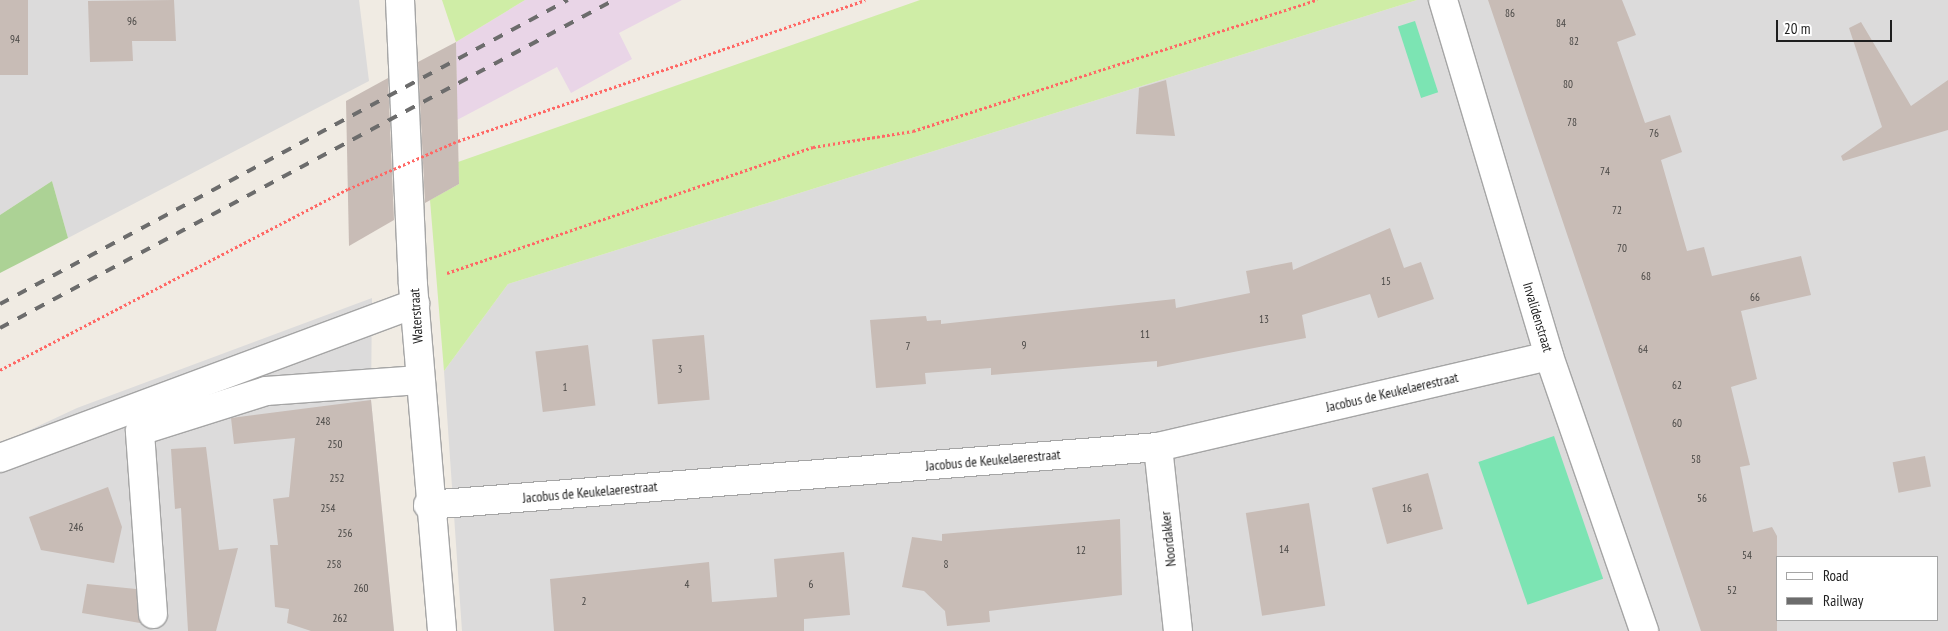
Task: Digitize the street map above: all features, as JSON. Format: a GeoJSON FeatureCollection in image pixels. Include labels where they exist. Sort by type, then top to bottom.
{"type":"FeatureCollection","features":[{"type":"Feature","properties":{"kind":"street","name":"Waterstraat"},"geometry":{"type":"LineString","coordinates":[[400,0],[414,294],[428,505],[442,631]]}},
{"type":"Feature","properties":{"kind":"street","name":"Invalidenstraat"},"geometry":{"type":"LineString","coordinates":[[1443,0],[1549,356],[1644,631]]}},
{"type":"Feature","properties":{"kind":"street"},"geometry":{"type":"LineString","coordinates":[[0,458],[414,294]]}},
{"type":"Feature","properties":{"kind":"street","name":"Jacobus de Keukelaerestraat"},"geometry":{"type":"LineString","coordinates":[[428,505],[1158,447],[1549,356]]}},
{"type":"Feature","properties":{"kind":"street"},"geometry":{"type":"LineString","coordinates":[[153,614],[140,431],[266,391],[420,380]]}},
{"type":"Feature","properties":{"kind":"street","name":"Noordakker"},"geometry":{"type":"LineString","coordinates":[[1158,447],[1178,631]]}},
{"type":"Feature","properties":{"kind":"path"},"geometry":{"type":"LineString","coordinates":[[0,370],[348,189],[458,141],[865,0]]}},
{"type":"Feature","properties":{"kind":"path"},"geometry":{"type":"LineString","coordinates":[[414,294],[813,147],[913,131],[1317,0]]}},
{"type":"Feature","properties":{"kind":"shaded area"},"geometry":{"type":"Polygon","coordinates":[[[0,0],[359,0],[369,81],[68,238],[52,181],[0,215],[0,0]]]}},
{"type":"Feature","properties":{"kind":"shaded area"},"geometry":{"type":"Polygon","coordinates":[[[525,0],[682,0],[619,33],[632,59],[571,93],[557,67],[457,120],[456,42],[525,0]]]}},
{"type":"Feature","properties":{"kind":"shaded area"},"geometry":{"type":"Polygon","coordinates":[[[1417,0],[1948,0],[1948,631],[462,631],[444,371],[508,284],[1417,0]]]}},
{"type":"Feature","properties":{"kind":"shaded area"},"geometry":{"type":"Polygon","coordinates":[[[372,298],[371,400],[394,631],[0,631],[0,444],[77,408],[372,298]]]}},
{"type":"Feature","properties":{"kind":"green space"},"geometry":{"type":"Polygon","coordinates":[[[442,0],[525,0],[456,42],[442,0]]]}},
{"type":"Feature","properties":{"kind":"green space"},"geometry":{"type":"Polygon","coordinates":[[[920,0],[1417,0],[508,284],[444,371],[430,200],[459,184],[458,162],[920,0]]]}},
{"type":"Feature","properties":{"kind":"green space"},"geometry":{"type":"Polygon","coordinates":[[[1415,21],[1438,92],[1421,98],[1398,27],[1415,21]]]}},
{"type":"Feature","properties":{"kind":"green space"},"geometry":{"type":"Polygon","coordinates":[[[52,181],[68,238],[0,273],[0,215],[52,181]]]}},
{"type":"Feature","properties":{"kind":"green space"},"geometry":{"type":"Polygon","coordinates":[[[1554,436],[1603,579],[1528,605],[1478,462],[1554,436]]]}},
{"type":"Feature","properties":{"kind":"building"},"geometry":{"type":"Polygon","coordinates":[[[0,0],[28,0],[28,75],[0,75],[0,0]]]}},
{"type":"Feature","properties":{"kind":"building"},"geometry":{"type":"Polygon","coordinates":[[[174,0],[176,41],[132,41],[133,61],[90,62],[88,1],[174,0]]]}},
{"type":"Feature","properties":{"kind":"building"},"geometry":{"type":"Polygon","coordinates":[[[1488,0],[1622,0],[1636,35],[1617,42],[1645,123],[1670,115],[1682,152],[1661,160],[1687,251],[1704,247],[1712,276],[1801,256],[1811,295],[1741,311],[1757,379],[1731,387],[1750,465],[1740,467],[1753,532],[1772,527],[1777,536],[1777,631],[1701,631],[1488,0]]]}},
{"type":"Feature","properties":{"kind":"building"},"geometry":{"type":"Polygon","coordinates":[[[1861,22],[1911,106],[1948,80],[1948,130],[1843,161],[1841,156],[1882,127],[1849,28],[1861,22]]]}},
{"type":"Feature","properties":{"kind":"building"},"geometry":{"type":"Polygon","coordinates":[[[456,42],[459,184],[425,203],[418,62],[456,42]]]}},
{"type":"Feature","properties":{"kind":"building"},"geometry":{"type":"Polygon","coordinates":[[[388,78],[394,220],[349,246],[346,101],[388,78]]]}},
{"type":"Feature","properties":{"kind":"building"},"geometry":{"type":"Polygon","coordinates":[[[1166,80],[1175,136],[1136,134],[1139,88],[1166,80]]]}},
{"type":"Feature","properties":{"kind":"building"},"geometry":{"type":"Polygon","coordinates":[[[1390,228],[1404,268],[1421,262],[1434,299],[1378,318],[1370,294],[1302,315],[1306,338],[1157,367],[1157,361],[991,375],[991,368],[925,373],[926,384],[876,388],[870,320],[926,316],[927,321],[941,320],[941,324],[1175,299],[1176,308],[1250,293],[1246,271],[1292,262],[1293,270],[1390,228]]]}},
{"type":"Feature","properties":{"kind":"building"},"geometry":{"type":"Polygon","coordinates":[[[704,335],[710,400],[658,404],[652,340],[704,335]]]}},
{"type":"Feature","properties":{"kind":"building"},"geometry":{"type":"Polygon","coordinates":[[[588,345],[595,406],[543,412],[535,351],[588,345]]]}},
{"type":"Feature","properties":{"kind":"building"},"geometry":{"type":"Polygon","coordinates":[[[371,400],[394,631],[311,631],[287,623],[289,609],[275,607],[270,545],[278,545],[273,499],[289,497],[295,438],[234,444],[231,418],[371,400]]]}},
{"type":"Feature","properties":{"kind":"building"},"geometry":{"type":"Polygon","coordinates":[[[206,447],[219,550],[238,548],[216,631],[188,631],[181,508],[175,509],[171,449],[206,447]]]}},
{"type":"Feature","properties":{"kind":"building"},"geometry":{"type":"Polygon","coordinates":[[[1925,456],[1931,486],[1899,493],[1893,462],[1925,456]]]}},
{"type":"Feature","properties":{"kind":"building"},"geometry":{"type":"Polygon","coordinates":[[[1428,473],[1443,529],[1387,544],[1372,488],[1428,473]]]}},
{"type":"Feature","properties":{"kind":"building"},"geometry":{"type":"Polygon","coordinates":[[[108,487],[122,527],[114,563],[41,550],[29,517],[108,487]]]}},
{"type":"Feature","properties":{"kind":"building"},"geometry":{"type":"Polygon","coordinates":[[[1309,503],[1325,606],[1262,616],[1246,513],[1309,503]]]}},
{"type":"Feature","properties":{"kind":"building"},"geometry":{"type":"Polygon","coordinates":[[[1120,519],[1122,595],[989,611],[990,622],[947,626],[945,611],[924,591],[902,587],[912,537],[942,541],[942,534],[1120,519]]]}},
{"type":"Feature","properties":{"kind":"building"},"geometry":{"type":"Polygon","coordinates":[[[844,552],[850,615],[804,619],[804,631],[554,631],[550,579],[709,562],[712,602],[777,597],[774,559],[844,552]]]}},
{"type":"Feature","properties":{"kind":"building"},"geometry":{"type":"Polygon","coordinates":[[[87,584],[136,589],[140,623],[82,613],[87,584]]]}},
{"type":"Feature","properties":{"kind":"railway"},"geometry":{"type":"LineString","coordinates":[[0,304],[568,0]]}},
{"type":"Feature","properties":{"kind":"railway"},"geometry":{"type":"LineString","coordinates":[[0,328],[614,0]]}}]}
